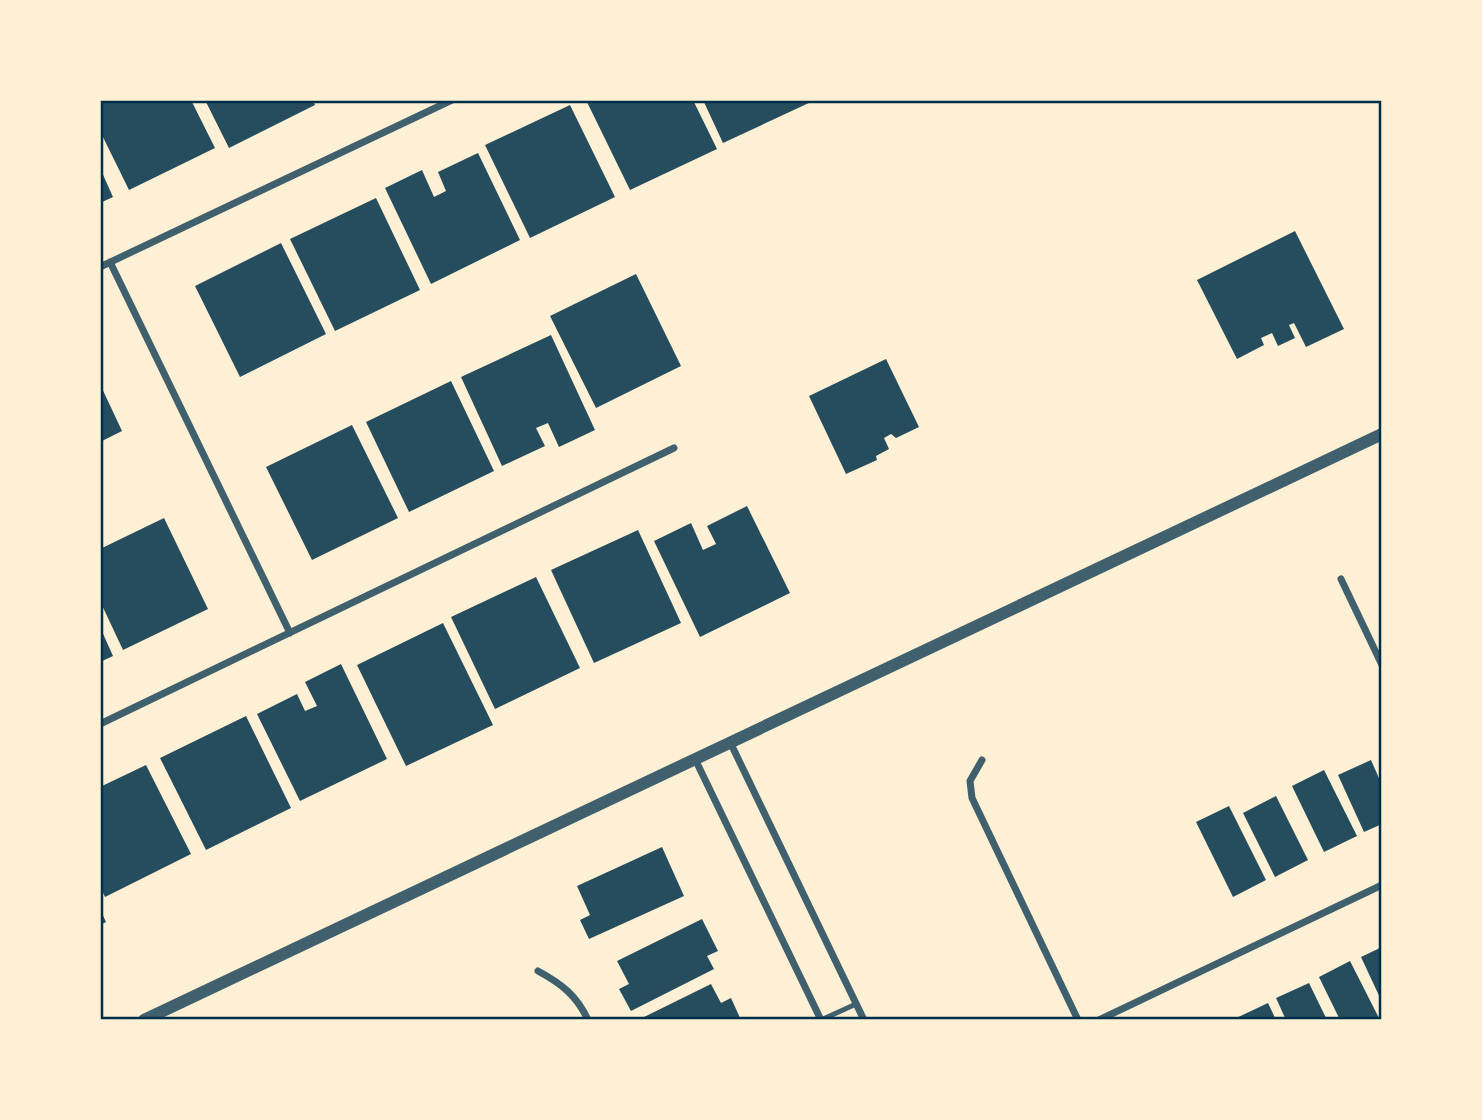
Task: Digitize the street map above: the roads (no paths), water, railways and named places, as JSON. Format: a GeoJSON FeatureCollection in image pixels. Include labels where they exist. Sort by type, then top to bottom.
{"type":"FeatureCollection","features":[{"type":"Feature","properties":{"kind":"street"},"geometry":{"type":"LineString","coordinates":[[100,267],[452,100]]}},
{"type":"Feature","properties":{"kind":"street"},"geometry":{"type":"LineString","coordinates":[[110,262],[290,633]]}},
{"type":"Feature","properties":{"kind":"street"},"geometry":{"type":"LineString","coordinates":[[144,1020],[732,744],[1382,434]]}},
{"type":"Feature","properties":{"kind":"street"},"geometry":{"type":"LineString","coordinates":[[100,724],[674,448]]}},
{"type":"Feature","properties":{"kind":"street"},"geometry":{"type":"LineString","coordinates":[[1341,579],[1382,666]]}},
{"type":"Feature","properties":{"kind":"street"},"geometry":{"type":"LineString","coordinates":[[732,744],[864,1020]]}},
{"type":"Feature","properties":{"kind":"street"},"geometry":{"type":"LineString","coordinates":[[982,760],[971,781],[972,797],[1078,1020]]}},
{"type":"Feature","properties":{"kind":"street"},"geometry":{"type":"LineString","coordinates":[[696,761],[821,1020]]}},
{"type":"Feature","properties":{"kind":"street"},"geometry":{"type":"LineString","coordinates":[[1099,1020],[1382,885]]}},
{"type":"Feature","properties":{"kind":"street"},"geometry":{"type":"LineString","coordinates":[[538,971],[560,983],[579,1001],[589,1020]]}},
{"type":"Feature","properties":{"kind":"lane"},"geometry":{"type":"LineString","coordinates":[[821,1020],[856,1004]]}}]}
